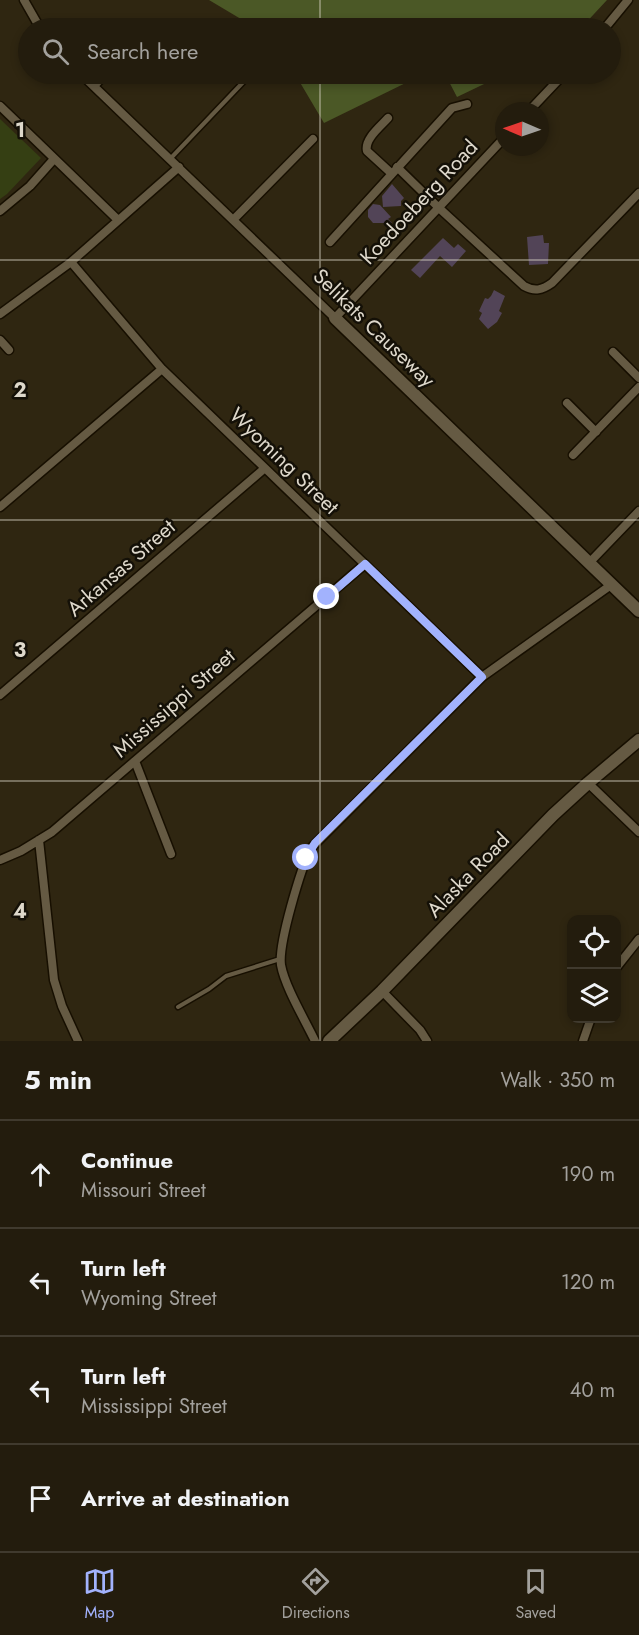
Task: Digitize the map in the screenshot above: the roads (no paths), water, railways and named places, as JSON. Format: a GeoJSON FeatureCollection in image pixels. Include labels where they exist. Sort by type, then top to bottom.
{"type":"FeatureCollection","features":[{"type":"Feature","properties":{"kind":"street"},"geometry":{"type":"LineString","coordinates":[[24,0],[34,18]]}},
{"type":"Feature","properties":{"kind":"street"},"geometry":{"type":"LineString","coordinates":[[613,18],[628,0]]}},
{"type":"Feature","properties":{"kind":"street"},"geometry":{"type":"LineString","coordinates":[[538,102],[555,84]]}},
{"type":"Feature","properties":{"kind":"street","name":"Selikats Causeway"},"geometry":{"type":"LineString","coordinates":[[93,86],[639,611]]}},
{"type":"Feature","properties":{"kind":"street"},"geometry":{"type":"LineString","coordinates":[[330,242],[452,108],[467,104]]}},
{"type":"Feature","properties":{"kind":"street"},"geometry":{"type":"LineString","coordinates":[[0,106],[118,220]]}},
{"type":"Feature","properties":{"kind":"street"},"geometry":{"type":"LineString","coordinates":[[388,118],[369,141],[367,151],[394,170],[439,208],[524,286],[535,290],[552,284],[639,192]]}},
{"type":"Feature","properties":{"kind":"street"},"geometry":{"type":"LineString","coordinates":[[233,220],[313,139]]}},
{"type":"Feature","properties":{"kind":"street","name":"Koedoeberg Road"},"geometry":{"type":"LineString","coordinates":[[335,318],[495,148]]}},
{"type":"Feature","properties":{"kind":"street"},"geometry":{"type":"LineString","coordinates":[[0,211],[30,186],[54,159]]}},
{"type":"Feature","properties":{"kind":"street"},"geometry":{"type":"LineString","coordinates":[[0,314],[71,262],[179,167]]}},
{"type":"Feature","properties":{"kind":"street","name":"Wyoming Street"},"geometry":{"type":"LineString","coordinates":[[71,262],[162,369],[482,677]]}},
{"type":"Feature","properties":{"kind":"street"},"geometry":{"type":"LineString","coordinates":[[0,340],[9,350]]}},
{"type":"Feature","properties":{"kind":"street"},"geometry":{"type":"LineString","coordinates":[[613,352],[639,378]]}},
{"type":"Feature","properties":{"kind":"street"},"geometry":{"type":"LineString","coordinates":[[0,507],[162,369]]}},
{"type":"Feature","properties":{"kind":"street"},"geometry":{"type":"LineString","coordinates":[[573,454],[639,387]]}},
{"type":"Feature","properties":{"kind":"street"},"geometry":{"type":"LineString","coordinates":[[567,403],[596,432]]}},
{"type":"Feature","properties":{"kind":"street","name":"Arkansas Street"},"geometry":{"type":"LineString","coordinates":[[0,695],[265,468]]}},
{"type":"Feature","properties":{"kind":"street"},"geometry":{"type":"LineString","coordinates":[[590,562],[639,511]]}},
{"type":"Feature","properties":{"kind":"street","name":"Mississippi Street"},"geometry":{"type":"LineString","coordinates":[[0,860],[39,840],[365,564]]}},
{"type":"Feature","properties":{"kind":"street"},"geometry":{"type":"LineString","coordinates":[[315,1041],[286,979],[281,959],[287,927],[310,848],[482,677],[611,585]]}},
{"type":"Feature","properties":{"kind":"street","name":"Alaska Road"},"geometry":{"type":"LineString","coordinates":[[329,1041],[382,991],[520,849],[588,783],[639,740]]}},
{"type":"Feature","properties":{"kind":"street"},"geometry":{"type":"LineString","coordinates":[[135,761],[171,854]]}},
{"type":"Feature","properties":{"kind":"street"},"geometry":{"type":"LineString","coordinates":[[588,783],[639,832]]}},
{"type":"Feature","properties":{"kind":"street"},"geometry":{"type":"LineString","coordinates":[[39,840],[52,967],[62,1006],[78,1041]]}},
{"type":"Feature","properties":{"kind":"street"},"geometry":{"type":"LineString","coordinates":[[621,962],[639,939]]}},
{"type":"Feature","properties":{"kind":"street"},"geometry":{"type":"LineString","coordinates":[[382,991],[420,1030],[427,1041]]}},
{"type":"Feature","properties":{"kind":"street"},"geometry":{"type":"LineString","coordinates":[[583,1041],[589,1023]]}},
{"type":"Feature","properties":{"kind":"lane"},"geometry":{"type":"LineString","coordinates":[[170,159],[241,84]]}},
{"type":"Feature","properties":{"kind":"lane"},"geometry":{"type":"LineString","coordinates":[[178,1007],[226,976],[281,959]]}}]}
